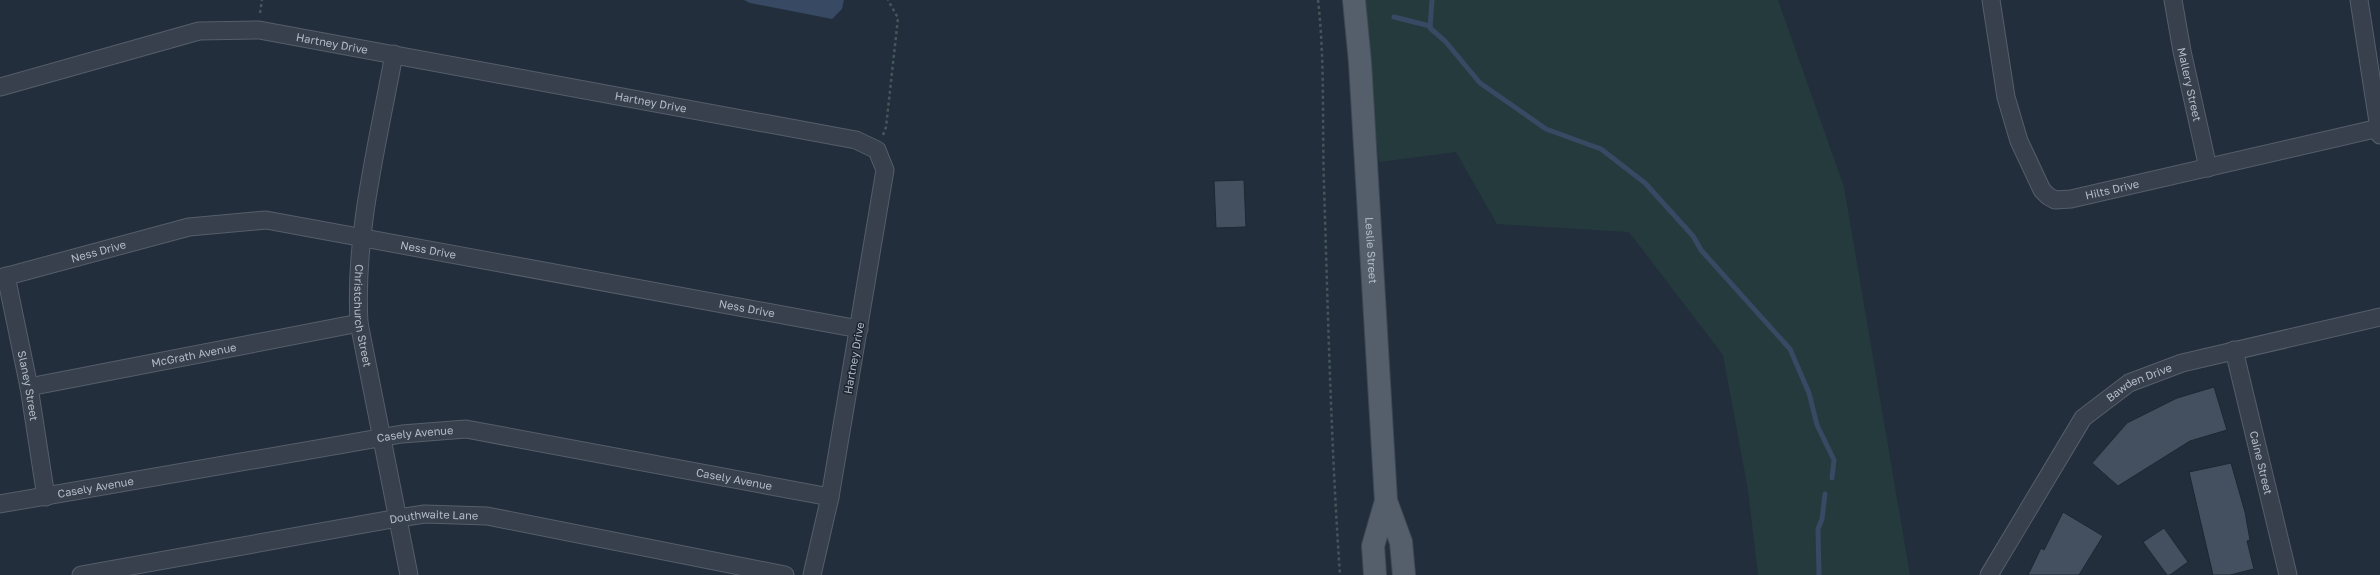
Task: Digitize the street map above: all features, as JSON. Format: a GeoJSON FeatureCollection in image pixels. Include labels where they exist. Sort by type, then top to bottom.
{"type":"FeatureCollection","features":[{"type":"Feature","properties":{"kind":"main road","name":"Leslie Street"},"geometry":{"type":"LineString","coordinates":[[1354,0],[1360,70],[1386,501],[1401,542],[1404,575]]}},
{"type":"Feature","properties":{"kind":"main road","name":"Leslie Street"},"geometry":{"type":"LineString","coordinates":[[1375,575],[1372,546],[1386,501]]}},
{"type":"Feature","properties":{"kind":"street","name":"Hilts Drive"},"geometry":{"type":"LineString","coordinates":[[1991,0],[2012,122],[2025,156],[2048,196],[2055,200],[2071,199],[2379,131]]}},
{"type":"Feature","properties":{"kind":"street","name":"Mallery Street"},"geometry":{"type":"LineString","coordinates":[[2174,0],[2182,51],[2208,168]]}},
{"type":"Feature","properties":{"kind":"street"},"geometry":{"type":"LineString","coordinates":[[2359,0],[2379,131]]}},
{"type":"Feature","properties":{"kind":"street","name":"Hartney Drive"},"geometry":{"type":"LineString","coordinates":[[0,87],[199,31],[258,30],[856,140],[877,150],[885,170],[830,496],[812,575]]}},
{"type":"Feature","properties":{"kind":"street","name":"Christchurch Street"},"geometry":{"type":"LineString","coordinates":[[394,54],[360,237],[356,284],[359,323],[409,575]]}},
{"type":"Feature","properties":{"kind":"street","name":"Ness Drive"},"geometry":{"type":"LineString","coordinates":[[3,277],[189,227],[266,220],[859,329]]}},
{"type":"Feature","properties":{"kind":"street","name":"Slaney Street"},"geometry":{"type":"LineString","coordinates":[[3,277],[28,387],[46,497]]}},
{"type":"Feature","properties":{"kind":"street","name":"Bawden Drive"},"geometry":{"type":"LineString","coordinates":[[1989,575],[2084,418],[2129,383],[2182,363],[2380,317]]}},
{"type":"Feature","properties":{"kind":"street","name":"McGrath Avenue"},"geometry":{"type":"LineString","coordinates":[[28,387],[359,323]]}},
{"type":"Feature","properties":{"kind":"street","name":"Caine Street"},"geometry":{"type":"LineString","coordinates":[[2234,350],[2288,575]]}},
{"type":"Feature","properties":{"kind":"street","name":"Casely Avenue"},"geometry":{"type":"LineString","coordinates":[[0,504],[382,437],[466,429],[830,496]]}},
{"type":"Feature","properties":{"kind":"street","name":"Douthwaite Lane"},"geometry":{"type":"LineString","coordinates":[[81,575],[425,514],[488,516],[785,575]]}},
{"type":"Feature","properties":{"kind":"path"},"geometry":{"type":"LineString","coordinates":[[877,150],[886,127],[898,18],[888,0]]}},
{"type":"Feature","properties":{"kind":"path"},"geometry":{"type":"LineString","coordinates":[[1318,0],[1322,35],[1324,183],[1334,484],[1340,575]]}},
{"type":"Feature","properties":{"kind":"green space"},"geometry":{"type":"Polygon","coordinates":[[[1361,0],[1778,0],[1844,187],[1910,575],[1758,575],[1748,490],[1723,355],[1629,232],[1497,224],[1456,152],[1379,162],[1361,0]]]}},
{"type":"Feature","properties":{"kind":"water"},"geometry":{"type":"Polygon","coordinates":[[[744,0],[844,0],[842,9],[832,19],[750,3],[744,0]]]}},
{"type":"Feature","properties":{"kind":"building"},"geometry":{"type":"Polygon","coordinates":[[[1244,180],[1246,227],[1216,228],[1214,181],[1244,180]]]}},
{"type":"Feature","properties":{"kind":"building"},"geometry":{"type":"Polygon","coordinates":[[[2214,387],[2227,430],[2190,441],[2118,486],[2092,463],[2127,423],[2177,398],[2214,387]]]}},
{"type":"Feature","properties":{"kind":"building"},"geometry":{"type":"Polygon","coordinates":[[[2231,463],[2245,512],[2250,540],[2247,541],[2254,569],[2230,575],[2213,575],[2189,472],[2231,463]]]}},
{"type":"Feature","properties":{"kind":"building"},"geometry":{"type":"Polygon","coordinates":[[[2063,512],[2103,536],[2079,575],[2028,575],[2041,548],[2044,550],[2063,512]]]}},
{"type":"Feature","properties":{"kind":"building"},"geometry":{"type":"Polygon","coordinates":[[[2164,528],[2188,562],[2170,575],[2167,575],[2143,542],[2164,528]]]}},
{"type":"Feature","properties":{"kind":"waterway"},"geometry":{"type":"LineString","coordinates":[[1432,0],[1430,28],[1445,41],[1480,83],[1546,129],[1601,149],[1645,183],[1693,236],[1701,250],[1790,349],[1809,393],[1817,425],[1834,460],[1832,478]]}},
{"type":"Feature","properties":{"kind":"waterway"},"geometry":{"type":"LineString","coordinates":[[1394,17],[1430,26]]}},
{"type":"Feature","properties":{"kind":"waterway"},"geometry":{"type":"LineString","coordinates":[[1819,575],[1818,529],[1822,519],[1825,494]]}}]}
